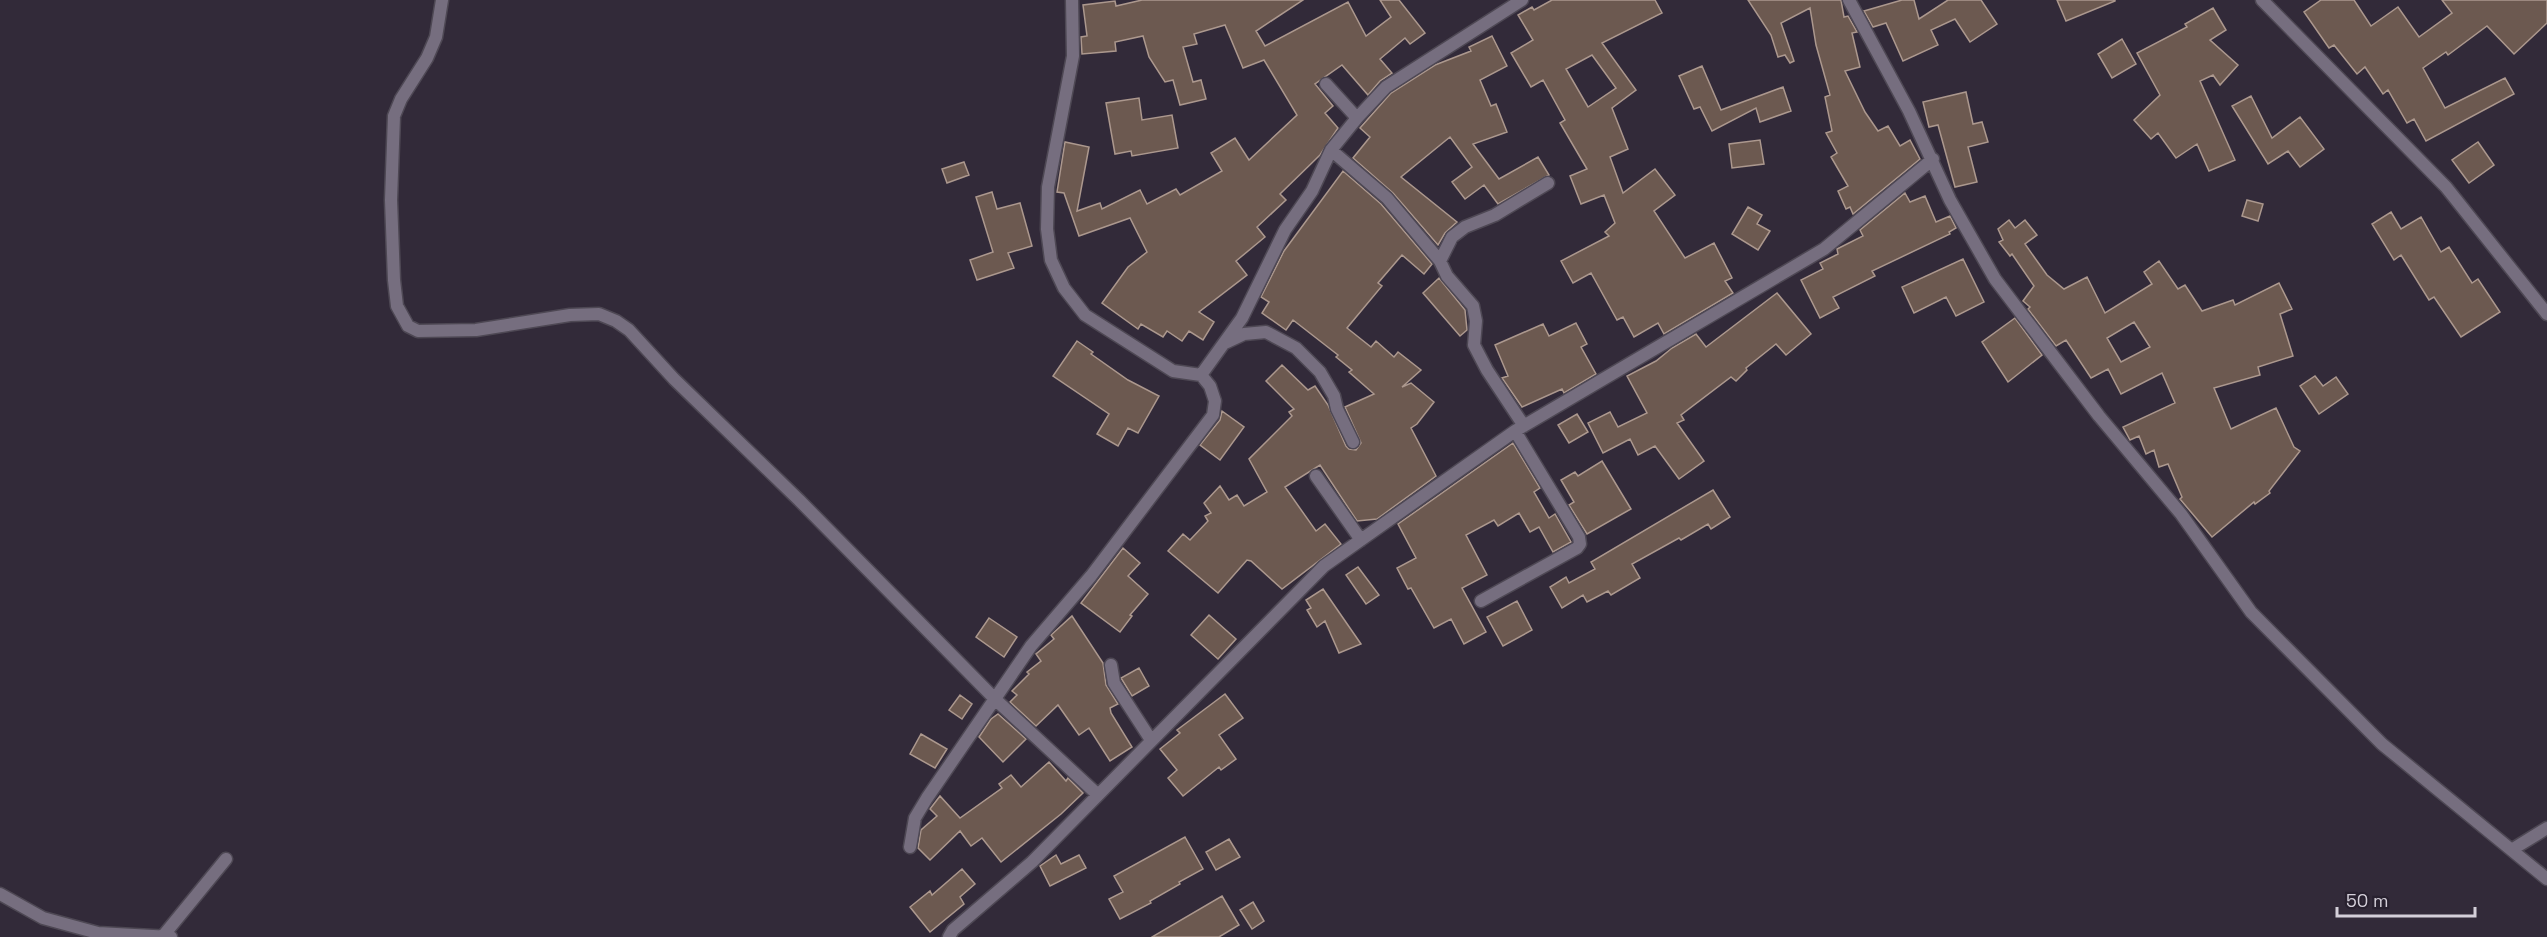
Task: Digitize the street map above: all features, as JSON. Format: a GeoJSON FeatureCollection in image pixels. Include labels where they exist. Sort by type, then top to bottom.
{"type":"FeatureCollection","features":[{"type":"Feature","properties":{"kind":"street"},"geometry":{"type":"LineString","coordinates":[[442,0],[436,37],[427,58],[401,99],[394,116],[391,200],[394,280],[398,306],[408,326],[418,332],[476,330],[570,315],[599,314],[616,321],[629,330],[674,379],[799,500],[996,700],[1098,795]]}},
{"type":"Feature","properties":{"kind":"street"},"geometry":{"type":"LineString","coordinates":[[910,847],[915,818],[1031,646],[1091,576],[1213,415],[1215,401],[1210,386],[1201,375],[1173,371],[1085,315],[1064,288],[1051,260],[1047,229],[1048,187],[1073,56],[1072,0]]}},
{"type":"Feature","properties":{"kind":"street"},"geometry":{"type":"LineString","coordinates":[[1201,375],[1242,318],[1285,230],[1312,191],[1331,150],[1357,117],[1386,87],[1522,0]]}},
{"type":"Feature","properties":{"kind":"street"},"geometry":{"type":"LineString","coordinates":[[1849,0],[1933,159],[1950,200],[1995,279],[2099,416],[2181,514],[2251,612],[2382,744],[2547,879]]}},
{"type":"Feature","properties":{"kind":"street"},"geometry":{"type":"LineString","coordinates":[[2262,0],[2446,187],[2547,314]]}},
{"type":"Feature","properties":{"kind":"street"},"geometry":{"type":"LineString","coordinates":[[1326,84],[1357,117]]}},
{"type":"Feature","properties":{"kind":"street"},"geometry":{"type":"LineString","coordinates":[[1331,150],[1387,198],[1440,261],[1448,276],[1473,306],[1476,321],[1474,345],[1579,537],[1580,544],[1577,548],[1481,601]]}},
{"type":"Feature","properties":{"kind":"street"},"geometry":{"type":"LineString","coordinates":[[949,937],[953,930],[1032,862],[1324,566],[1520,429],[1824,249],[1933,159]]}},
{"type":"Feature","properties":{"kind":"street"},"geometry":{"type":"LineString","coordinates":[[1440,261],[1452,237],[1465,227],[1495,214],[1548,183]]}},
{"type":"Feature","properties":{"kind":"street"},"geometry":{"type":"LineString","coordinates":[[1226,342],[1244,334],[1266,332],[1296,348],[1320,372],[1334,396],[1336,409],[1353,442]]}},
{"type":"Feature","properties":{"kind":"street"},"geometry":{"type":"LineString","coordinates":[[1316,476],[1361,540]]}},
{"type":"Feature","properties":{"kind":"street"},"geometry":{"type":"LineString","coordinates":[[1111,665],[1114,682],[1151,740]]}},
{"type":"Feature","properties":{"kind":"street"},"geometry":{"type":"LineString","coordinates":[[2513,849],[2547,828]]}},
{"type":"Feature","properties":{"kind":"street"},"geometry":{"type":"LineString","coordinates":[[0,894],[43,918],[98,933],[167,936],[226,859]]}},
{"type":"Feature","properties":{"kind":"building"},"geometry":{"type":"Polygon","coordinates":[[[1142,0],[1303,0],[1256,31],[1265,46],[1348,2],[1366,36],[1391,17],[1380,0],[1399,0],[1425,33],[1410,44],[1405,38],[1380,59],[1392,73],[1380,81],[1368,95],[1342,65],[1315,84],[1333,106],[1325,113],[1338,128],[1320,155],[1280,194],[1286,200],[1257,227],[1265,237],[1236,261],[1247,275],[1199,312],[1214,322],[1203,340],[1189,331],[1182,341],[1167,331],[1163,337],[1141,324],[1138,329],[1102,303],[1128,267],[1147,252],[1130,218],[1079,236],[1064,193],[1057,192],[1065,142],[1089,147],[1077,211],[1100,203],[1102,209],[1140,190],[1147,204],[1176,189],[1180,195],[1222,171],[1211,153],[1235,138],[1249,160],[1297,115],[1264,60],[1243,68],[1225,25],[1194,34],[1197,44],[1183,47],[1193,82],[1201,80],[1206,99],[1180,105],[1173,80],[1165,82],[1149,57],[1143,36],[1115,42],[1116,51],[1082,54],[1081,37],[1087,36],[1083,5],[1115,1],[1116,6],[1142,0]]]}},
{"type":"Feature","properties":{"kind":"building"},"geometry":{"type":"Polygon","coordinates":[[[1552,0],[1655,0],[1662,13],[1602,43],[1636,90],[1612,108],[1628,149],[1610,157],[1623,193],[1655,169],[1675,195],[1654,211],[1685,258],[1714,243],[1732,278],[1725,281],[1733,293],[1664,334],[1658,323],[1634,337],[1623,317],[1617,320],[1591,273],[1573,283],[1561,261],[1609,236],[1605,232],[1615,223],[1604,195],[1581,204],[1570,176],[1587,169],[1560,123],[1565,120],[1543,80],[1531,87],[1511,53],[1533,40],[1518,15],[1532,7],[1534,10],[1552,0]],[[1592,55],[1566,69],[1588,107],[1616,88],[1592,55]]]}},
{"type":"Feature","properties":{"kind":"building"},"geometry":{"type":"Polygon","coordinates":[[[1748,0],[1841,0],[1844,17],[1848,16],[1857,32],[1852,33],[1860,67],[1845,71],[1865,112],[1878,131],[1888,126],[1900,146],[1910,140],[1920,159],[1853,214],[1850,207],[1846,209],[1838,191],[1848,186],[1831,157],[1837,153],[1826,133],[1832,131],[1825,97],[1830,95],[1816,45],[1810,8],[1781,23],[1794,61],[1790,63],[1785,55],[1778,57],[1771,35],[1748,0]]]}},
{"type":"Feature","properties":{"kind":"building"},"geometry":{"type":"Polygon","coordinates":[[[1902,0],[1914,0],[1919,19],[1948,0],[1981,0],[1997,24],[1970,42],[1955,19],[1931,30],[1938,45],[1903,61],[1886,23],[1873,27],[1864,11],[1902,0]]]}},
{"type":"Feature","properties":{"kind":"building"},"geometry":{"type":"Polygon","coordinates":[[[2057,0],[2115,0],[2115,1],[2066,21],[2057,0]]]}},
{"type":"Feature","properties":{"kind":"building"},"geometry":{"type":"Polygon","coordinates":[[[2321,0],[2354,0],[2371,26],[2398,7],[2419,37],[2452,13],[2442,0],[2547,0],[2547,23],[2514,54],[2487,26],[2448,55],[2446,52],[2423,68],[2445,108],[2505,78],[2514,94],[2426,141],[2414,119],[2407,123],[2388,90],[2383,94],[2365,67],[2357,74],[2334,45],[2329,48],[2304,12],[2321,0]]]}},
{"type":"Feature","properties":{"kind":"building"},"geometry":{"type":"Polygon","coordinates":[[[2213,8],[2226,30],[2210,40],[2238,65],[2220,85],[2213,75],[2200,81],[2235,160],[2209,171],[2197,144],[2176,158],[2158,133],[2151,139],[2134,120],[2160,95],[2137,53],[2187,27],[2185,24],[2213,8]]]}},
{"type":"Feature","properties":{"kind":"building"},"geometry":{"type":"Polygon","coordinates":[[[1492,36],[1507,66],[1480,80],[1491,106],[1496,104],[1507,132],[1473,144],[1499,179],[1538,157],[1549,175],[1498,204],[1484,185],[1465,199],[1452,182],[1472,167],[1450,137],[1401,177],[1457,222],[1445,233],[1438,245],[1393,193],[1353,158],[1370,137],[1360,128],[1391,93],[1435,65],[1471,51],[1469,47],[1492,36]]]}},
{"type":"Feature","properties":{"kind":"building"},"geometry":{"type":"Polygon","coordinates":[[[2122,39],[2136,64],[2112,78],[2098,54],[2122,39]]]}},
{"type":"Feature","properties":{"kind":"building"},"geometry":{"type":"Polygon","coordinates":[[[1702,66],[1721,110],[1783,87],[1791,111],[1760,122],[1756,108],[1712,131],[1700,107],[1694,109],[1679,76],[1702,66]]]}},
{"type":"Feature","properties":{"kind":"building"},"geometry":{"type":"Polygon","coordinates":[[[1966,92],[1973,124],[1982,122],[1988,142],[1968,147],[1977,182],[1955,187],[1938,125],[1929,127],[1923,102],[1966,92]]]}},
{"type":"Feature","properties":{"kind":"building"},"geometry":{"type":"Polygon","coordinates":[[[2251,96],[2272,138],[2300,117],[2324,149],[2300,167],[2288,151],[2268,164],[2232,106],[2251,96]]]}},
{"type":"Feature","properties":{"kind":"building"},"geometry":{"type":"Polygon","coordinates":[[[1139,98],[1142,120],[1172,115],[1178,148],[1132,156],[1131,151],[1115,154],[1106,103],[1139,98]]]}},
{"type":"Feature","properties":{"kind":"building"},"geometry":{"type":"Polygon","coordinates":[[[1760,140],[1764,164],[1732,168],[1729,144],[1760,140]]]}},
{"type":"Feature","properties":{"kind":"building"},"geometry":{"type":"Polygon","coordinates":[[[2478,142],[2494,165],[2469,183],[2452,160],[2478,142]]]}},
{"type":"Feature","properties":{"kind":"building"},"geometry":{"type":"Polygon","coordinates":[[[964,162],[969,175],[947,183],[942,169],[964,162]]]}},
{"type":"Feature","properties":{"kind":"building"},"geometry":{"type":"Polygon","coordinates":[[[1343,171],[1381,204],[1432,264],[1424,274],[1402,255],[1378,283],[1382,286],[1347,328],[1371,347],[1376,341],[1394,357],[1398,352],[1421,370],[1402,387],[1411,383],[1434,402],[1417,424],[1411,428],[1436,476],[1377,519],[1357,521],[1320,465],[1285,487],[1316,531],[1325,524],[1341,544],[1282,589],[1247,560],[1218,593],[1168,551],[1183,534],[1190,540],[1208,521],[1205,516],[1211,513],[1204,503],[1220,486],[1229,500],[1237,495],[1244,506],[1267,492],[1249,459],[1292,416],[1289,412],[1294,409],[1266,381],[1282,365],[1308,390],[1315,386],[1328,405],[1346,446],[1356,450],[1361,443],[1345,407],[1374,394],[1349,372],[1352,370],[1336,357],[1338,355],[1293,320],[1286,330],[1262,313],[1269,302],[1261,297],[1284,251],[1343,171]]]}},
{"type":"Feature","properties":{"kind":"building"},"geometry":{"type":"Polygon","coordinates":[[[992,192],[997,209],[1020,203],[1032,246],[1008,253],[1014,268],[977,280],[970,260],[993,252],[976,197],[992,192]]]}},
{"type":"Feature","properties":{"kind":"building"},"geometry":{"type":"Polygon","coordinates":[[[1905,193],[1910,202],[1925,196],[1936,222],[1950,216],[1956,228],[1949,232],[1950,234],[1872,271],[1875,276],[1833,297],[1839,308],[1820,318],[1801,280],[1823,269],[1820,263],[1838,254],[1837,249],[1863,236],[1860,230],[1905,193]]]}},
{"type":"Feature","properties":{"kind":"building"},"geometry":{"type":"Polygon","coordinates":[[[2247,200],[2263,204],[2258,221],[2242,216],[2247,200]]]}},
{"type":"Feature","properties":{"kind":"building"},"geometry":{"type":"Polygon","coordinates":[[[1748,207],[1762,215],[1757,224],[1770,231],[1758,250],[1732,234],[1748,207]]]}},
{"type":"Feature","properties":{"kind":"building"},"geometry":{"type":"Polygon","coordinates":[[[2391,212],[2401,229],[2421,217],[2441,252],[2449,247],[2472,283],[2478,279],[2500,312],[2461,337],[2434,297],[2429,300],[2401,255],[2394,260],[2372,224],[2391,212]]]}},
{"type":"Feature","properties":{"kind":"building"},"geometry":{"type":"Polygon","coordinates":[[[2009,220],[2015,228],[2025,220],[2037,235],[2025,244],[2047,275],[2064,289],[2087,277],[2105,313],[2152,284],[2144,272],[2159,261],[2178,289],[2185,285],[2202,311],[2233,300],[2235,305],[2279,283],[2292,309],[2280,314],[2293,356],[2258,367],[2260,375],[2214,388],[2231,429],[2276,408],[2294,447],[2300,451],[2269,491],[2270,493],[2255,504],[2254,502],[2212,537],[2180,499],[2182,497],[2168,464],[2159,467],[2154,450],[2146,454],[2139,436],[2130,440],[2123,427],[2175,403],[2162,373],[2121,394],[2108,369],[2091,378],[2066,340],[2056,346],[2028,309],[2030,307],[2023,301],[2034,286],[2012,254],[2010,256],[1999,242],[2003,240],[1998,229],[2009,220]],[[2134,322],[2107,338],[2121,362],[2150,347],[2134,322]]]}},
{"type":"Feature","properties":{"kind":"building"},"geometry":{"type":"Polygon","coordinates":[[[1963,259],[1984,302],[1956,316],[1946,297],[1914,313],[1902,287],[1963,259]]]}},
{"type":"Feature","properties":{"kind":"building"},"geometry":{"type":"Polygon","coordinates":[[[1439,278],[1465,310],[1467,330],[1460,336],[1423,293],[1439,278]]]}},
{"type":"Feature","properties":{"kind":"building"},"geometry":{"type":"Polygon","coordinates":[[[1777,293],[1811,334],[1786,355],[1776,344],[1746,368],[1747,370],[1736,381],[1731,377],[1681,415],[1684,420],[1677,423],[1704,461],[1679,479],[1655,446],[1638,455],[1630,439],[1603,453],[1588,423],[1610,412],[1618,427],[1647,413],[1627,376],[1656,361],[1672,348],[1696,334],[1706,347],[1777,293]]]}},
{"type":"Feature","properties":{"kind":"building"},"geometry":{"type":"Polygon","coordinates":[[[2015,318],[2042,355],[2008,382],[1982,342],[2015,318]]]}},
{"type":"Feature","properties":{"kind":"building"},"geometry":{"type":"Polygon","coordinates":[[[1576,323],[1587,344],[1581,347],[1596,374],[1564,393],[1562,389],[1522,407],[1502,378],[1508,376],[1495,345],[1543,324],[1549,336],[1576,323]]]}},
{"type":"Feature","properties":{"kind":"building"},"geometry":{"type":"Polygon","coordinates":[[[1077,341],[1093,352],[1091,354],[1128,380],[1159,396],[1138,433],[1128,428],[1118,446],[1097,434],[1109,414],[1053,376],[1077,341]]]}},
{"type":"Feature","properties":{"kind":"building"},"geometry":{"type":"Polygon","coordinates":[[[2315,376],[2323,386],[2336,377],[2348,394],[2319,414],[2300,386],[2315,376]]]}},
{"type":"Feature","properties":{"kind":"building"},"geometry":{"type":"Polygon","coordinates":[[[1222,411],[1244,427],[1220,460],[1200,445],[1220,420],[1222,411]]]}},
{"type":"Feature","properties":{"kind":"building"},"geometry":{"type":"Polygon","coordinates":[[[1577,414],[1588,432],[1569,443],[1558,425],[1577,414]]]}},
{"type":"Feature","properties":{"kind":"building"},"geometry":{"type":"Polygon","coordinates":[[[1513,443],[1540,488],[1534,492],[1549,518],[1555,514],[1571,542],[1553,552],[1539,527],[1530,532],[1519,513],[1498,526],[1494,520],[1466,535],[1487,575],[1462,588],[1486,632],[1464,644],[1451,619],[1434,628],[1411,588],[1408,589],[1397,568],[1416,558],[1398,524],[1513,443]]]}},
{"type":"Feature","properties":{"kind":"building"},"geometry":{"type":"Polygon","coordinates":[[[1602,461],[1631,509],[1587,534],[1569,505],[1574,502],[1561,480],[1575,472],[1578,476],[1602,461]]]}},
{"type":"Feature","properties":{"kind":"building"},"geometry":{"type":"Polygon","coordinates":[[[1713,490],[1730,517],[1711,529],[1708,524],[1632,564],[1640,578],[1611,595],[1608,591],[1587,602],[1583,595],[1562,608],[1550,587],[1566,577],[1569,583],[1595,569],[1591,562],[1713,490]]]}},
{"type":"Feature","properties":{"kind":"building"},"geometry":{"type":"Polygon","coordinates":[[[1123,548],[1140,563],[1128,576],[1148,594],[1130,615],[1132,616],[1120,632],[1081,603],[1123,548]]]}},
{"type":"Feature","properties":{"kind":"building"},"geometry":{"type":"Polygon","coordinates":[[[1358,567],[1379,595],[1366,604],[1346,575],[1358,567]]]}},
{"type":"Feature","properties":{"kind":"building"},"geometry":{"type":"Polygon","coordinates":[[[1323,589],[1361,644],[1339,653],[1325,621],[1317,627],[1307,610],[1311,608],[1306,600],[1323,589]]]}},
{"type":"Feature","properties":{"kind":"building"},"geometry":{"type":"Polygon","coordinates":[[[1517,601],[1532,630],[1503,646],[1487,617],[1517,601]]]}},
{"type":"Feature","properties":{"kind":"building"},"geometry":{"type":"Polygon","coordinates":[[[1209,615],[1236,639],[1218,659],[1191,635],[1209,615]]]}},
{"type":"Feature","properties":{"kind":"building"},"geometry":{"type":"Polygon","coordinates":[[[1072,616],[1103,663],[1106,685],[1118,704],[1110,708],[1111,713],[1132,747],[1110,761],[1089,728],[1079,735],[1058,705],[1036,726],[1010,702],[1017,695],[1012,691],[1029,674],[1027,672],[1041,661],[1036,654],[1054,639],[1051,635],[1072,616]]]}},
{"type":"Feature","properties":{"kind":"building"},"geometry":{"type":"Polygon","coordinates":[[[989,618],[1017,637],[1004,657],[976,637],[989,618]]]}},
{"type":"Feature","properties":{"kind":"building"},"geometry":{"type":"Polygon","coordinates":[[[1139,668],[1149,686],[1132,696],[1121,678],[1139,668]]]}},
{"type":"Feature","properties":{"kind":"building"},"geometry":{"type":"Polygon","coordinates":[[[1225,694],[1243,718],[1219,735],[1236,759],[1221,770],[1219,767],[1183,796],[1168,778],[1177,770],[1160,749],[1180,733],[1177,730],[1225,694]]]}},
{"type":"Feature","properties":{"kind":"building"},"geometry":{"type":"Polygon","coordinates":[[[960,695],[972,704],[962,719],[949,710],[960,695]]]}},
{"type":"Feature","properties":{"kind":"building"},"geometry":{"type":"Polygon","coordinates":[[[998,714],[1026,739],[1003,762],[979,737],[991,719],[998,714]]]}},
{"type":"Feature","properties":{"kind":"building"},"geometry":{"type":"Polygon","coordinates":[[[921,734],[947,749],[935,768],[910,754],[921,734]]]}},
{"type":"Feature","properties":{"kind":"building"},"geometry":{"type":"Polygon","coordinates":[[[1049,762],[1066,781],[1068,778],[1083,793],[1061,814],[1001,862],[982,838],[971,846],[960,831],[930,860],[918,848],[921,830],[937,816],[930,809],[940,796],[960,818],[1002,788],[999,784],[1011,775],[1021,787],[1049,762]]]}},
{"type":"Feature","properties":{"kind":"building"},"geometry":{"type":"Polygon","coordinates":[[[1185,837],[1203,869],[1179,882],[1180,884],[1150,901],[1151,903],[1120,919],[1109,899],[1123,892],[1114,876],[1185,837]]]}},
{"type":"Feature","properties":{"kind":"building"},"geometry":{"type":"Polygon","coordinates":[[[1229,839],[1240,857],[1216,870],[1206,852],[1229,839]]]}},
{"type":"Feature","properties":{"kind":"building"},"geometry":{"type":"Polygon","coordinates":[[[1056,855],[1061,864],[1079,855],[1086,868],[1050,886],[1040,866],[1056,855]]]}},
{"type":"Feature","properties":{"kind":"building"},"geometry":{"type":"Polygon","coordinates":[[[962,869],[975,884],[960,897],[964,904],[930,932],[910,907],[930,891],[932,895],[962,869]]]}},
{"type":"Feature","properties":{"kind":"building"},"geometry":{"type":"Polygon","coordinates":[[[1222,896],[1239,925],[1219,937],[1152,937],[1222,896]]]}},
{"type":"Feature","properties":{"kind":"building"},"geometry":{"type":"Polygon","coordinates":[[[1253,902],[1264,921],[1252,929],[1240,910],[1253,902]]]}}]}
